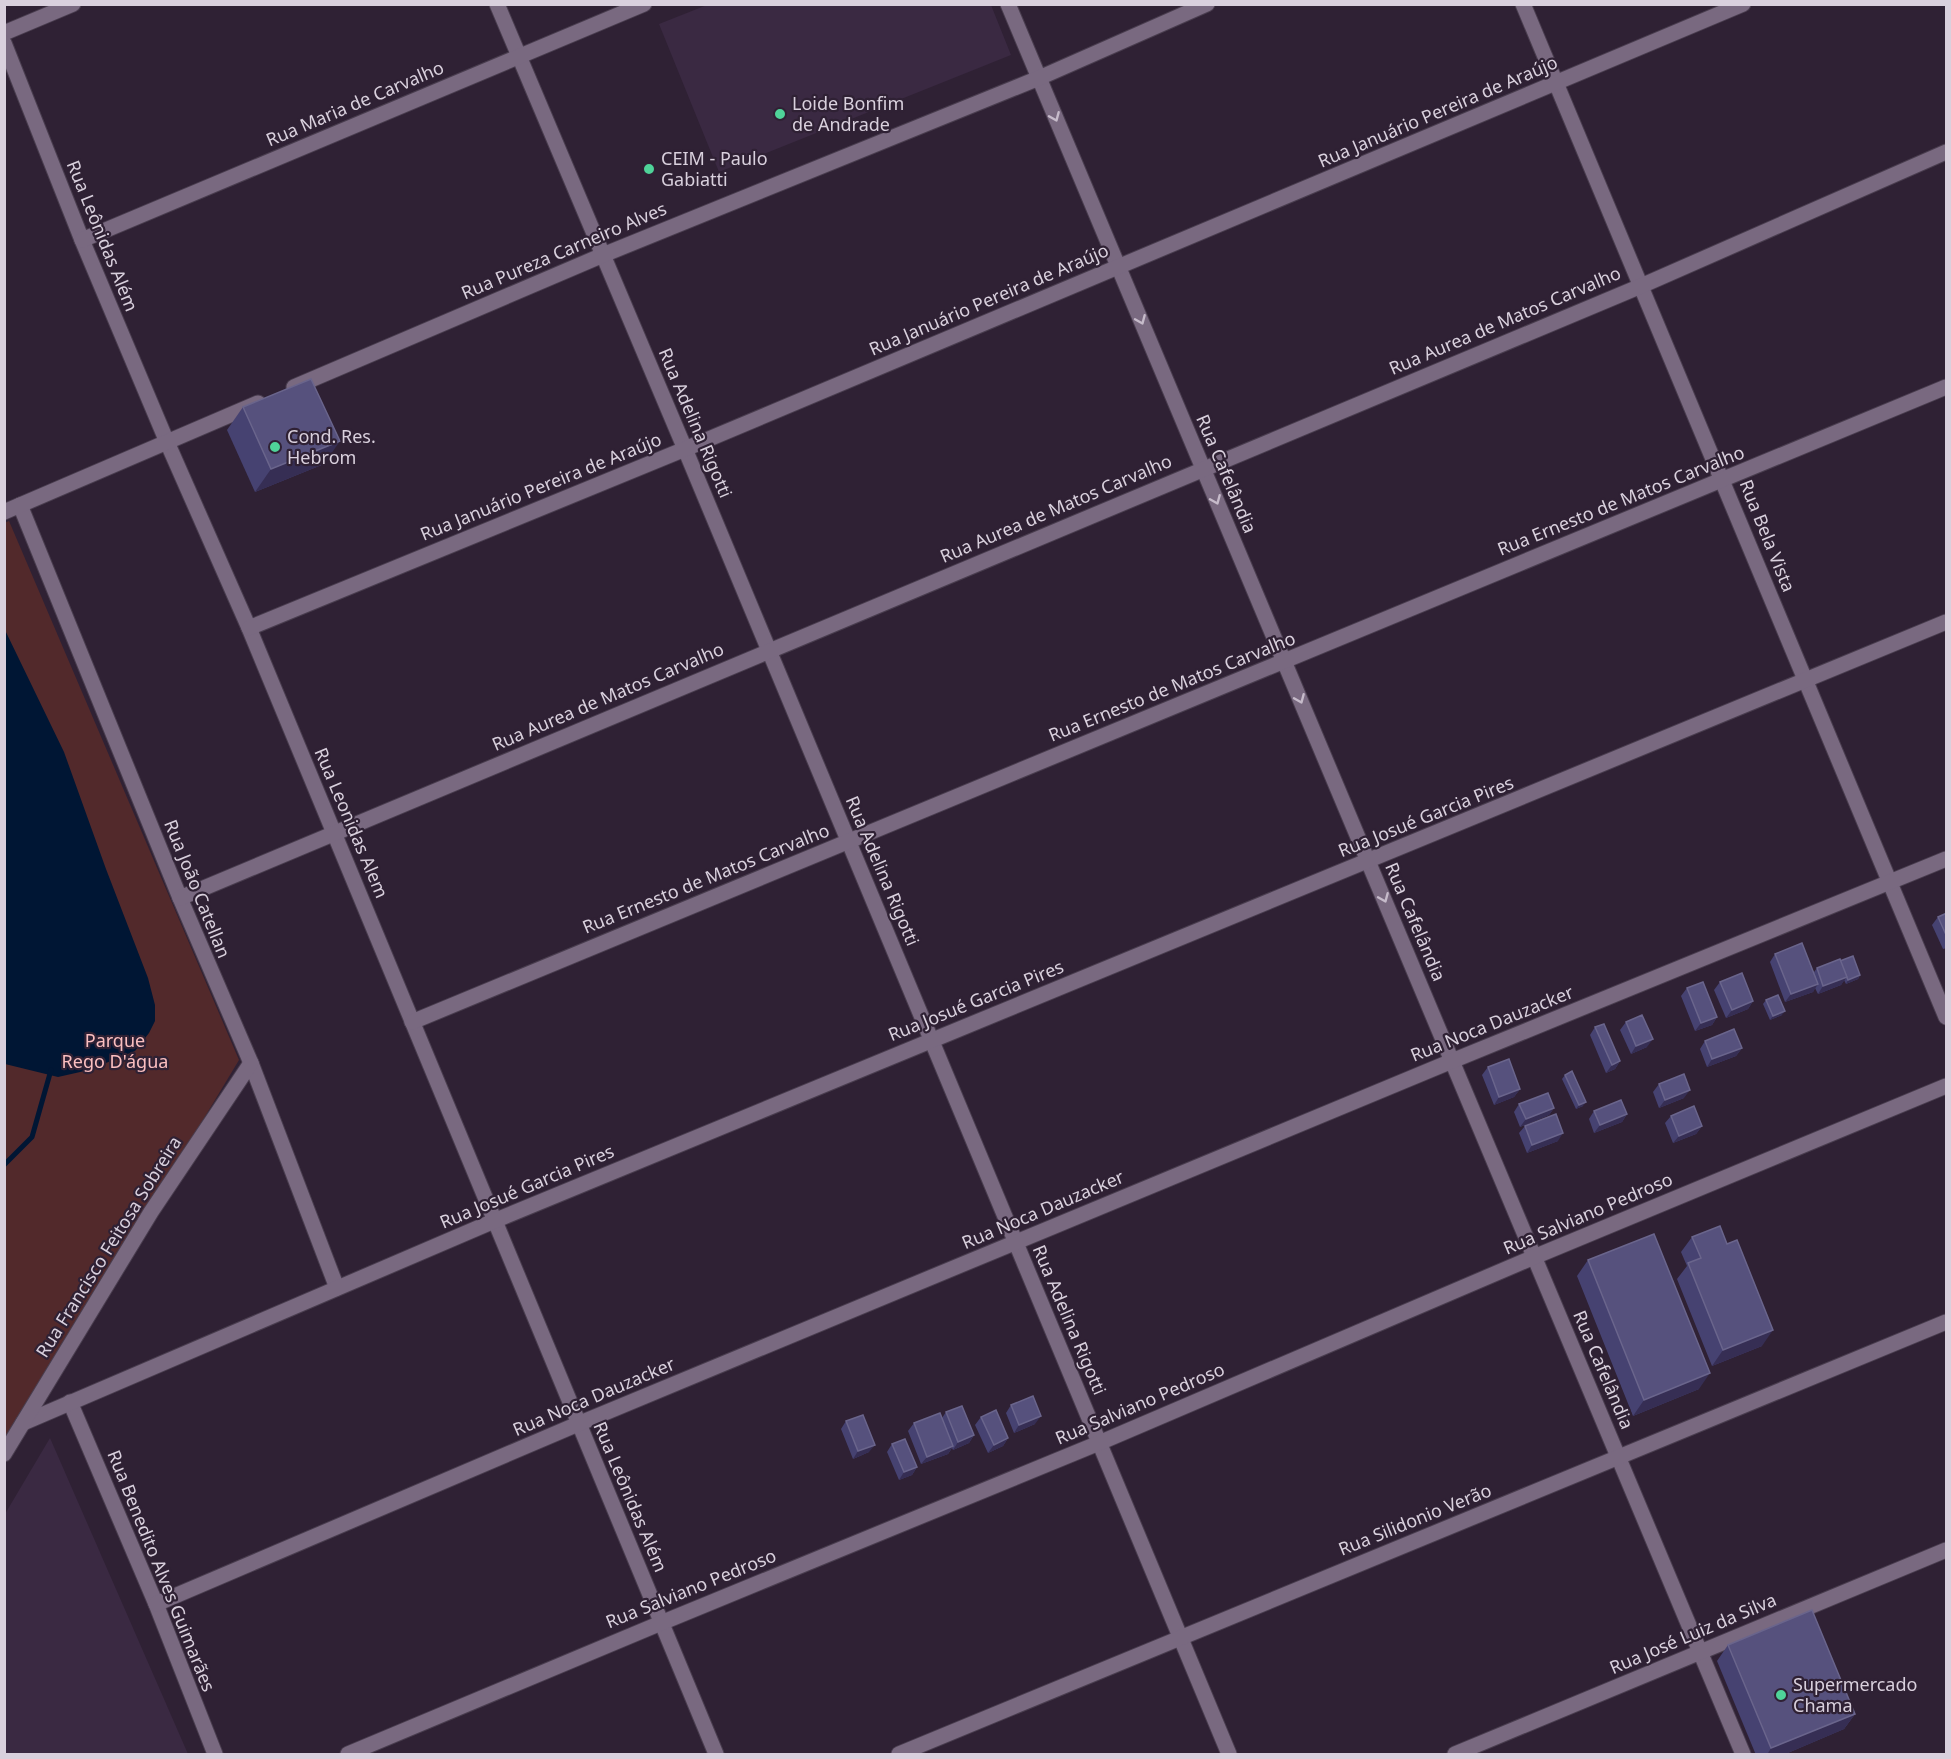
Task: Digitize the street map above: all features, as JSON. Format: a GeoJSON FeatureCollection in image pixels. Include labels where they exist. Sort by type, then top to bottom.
{"type":"FeatureCollection","features":[{"type":"Feature","properties":{"kind":"street"},"geometry":{"type":"LineString","coordinates":[[4,33],[73,4]]}},
{"type":"Feature","properties":{"kind":"street","name":"Rua Adelina Rigotti"},"geometry":{"type":"LineString","coordinates":[[496,4],[685,449],[1229,1755]]}},
{"type":"Feature","properties":{"kind":"street","name":"Rua Maria de Carvalho"},"geometry":{"type":"LineString","coordinates":[[82,240],[644,4]]}},
{"type":"Feature","properties":{"kind":"street","name":"Rua Cafelândia"},"geometry":{"type":"LineString","coordinates":[[1008,4],[1743,1755]]}},
{"type":"Feature","properties":{"kind":"street","name":"Rua Pureza Carneiro Alves"},"geometry":{"type":"LineString","coordinates":[[4,512],[603,255],[1039,78],[1207,4]]}},
{"type":"Feature","properties":{"kind":"street","name":"Rua Bela Vista"},"geometry":{"type":"LineString","coordinates":[[1523,4],[1947,1017]]}},
{"type":"Feature","properties":{"kind":"street","name":"Rua Januário Pereira de Araújo"},"geometry":{"type":"LineString","coordinates":[[249,628],[685,449],[1743,4]]}},
{"type":"Feature","properties":{"kind":"street","name":"Rua Leônidas Além"},"geometry":{"type":"LineString","coordinates":[[4,43],[82,240],[167,442]]}},
{"type":"Feature","properties":{"kind":"street","name":"Rua Aurea de Matos Carvalho"},"geometry":{"type":"LineString","coordinates":[[180,898],[1641,286],[1947,152]]}},
{"type":"Feature","properties":{"kind":"street","name":"Rua Ernesto de Matos Carvalho"},"geometry":{"type":"LineString","coordinates":[[412,1022],[1947,387]]}},
{"type":"Feature","properties":{"kind":"street","name":"Rua Leonidas Alem"},"geometry":{"type":"LineString","coordinates":[[167,442],[249,628],[494,1221]]}},
{"type":"Feature","properties":{"kind":"street","name":"Rua João Catellan"},"geometry":{"type":"LineString","coordinates":[[20,505],[180,898],[251,1063],[338,1288]]}},
{"type":"Feature","properties":{"kind":"street","name":"Rua Josué Garcia Pires"},"geometry":{"type":"LineString","coordinates":[[23,1423],[494,1221],[1947,622]]}},
{"type":"Feature","properties":{"kind":"street","name":"Rua Noca Dauzacker"},"geometry":{"type":"LineString","coordinates":[[156,1604],[578,1424],[1452,1061],[1947,859]]}},
{"type":"Feature","properties":{"kind":"street","name":"Rua Francisco Feitosa Sobreira"},"geometry":{"type":"LineString","coordinates":[[4,1454],[151,1212],[251,1063]]}},
{"type":"Feature","properties":{"kind":"street","name":"Rua Salviano Pedroso"},"geometry":{"type":"LineString","coordinates":[[348,1755],[661,1623],[1099,1443],[1534,1257],[1947,1086]]}},
{"type":"Feature","properties":{"kind":"street","name":"Rua Leônidas Além"},"geometry":{"type":"LineString","coordinates":[[494,1221],[716,1755]]}},
{"type":"Feature","properties":{"kind":"street","name":"Rua Silidonio Verão"},"geometry":{"type":"LineString","coordinates":[[899,1755],[1947,1322]]}},
{"type":"Feature","properties":{"kind":"street","name":"Rua Benedito Alves Guimarães"},"geometry":{"type":"LineString","coordinates":[[70,1402],[156,1604],[215,1755]]}},
{"type":"Feature","properties":{"kind":"street","name":"Rua José Luiz da Silva"},"geometry":{"type":"LineString","coordinates":[[1455,1755],[1947,1550]]}},
{"type":"Feature","properties":{"kind":"shaded area","name":"Loide Bonfim de Andrade"},"geometry":{"type":"Polygon","coordinates":[[[707,5],[991,5],[1011,55],[719,172],[659,24],[707,5]]]}},
{"type":"Feature","properties":{"kind":"shaded area"},"geometry":{"type":"Polygon","coordinates":[[[50,1438],[188,1754],[5,1754],[5,1514],[50,1438]]]}},
{"type":"Feature","properties":{"kind":"green space","name":"Parque Rego D'água"},"geometry":{"type":"Polygon","coordinates":[[[9,521],[239,1060],[5,1449],[4,523],[9,521]]]}},
{"type":"Feature","properties":{"kind":"water"},"geometry":{"type":"Polygon","coordinates":[[[4,628],[64,752],[148,978],[155,1005],[155,1021],[135,1051],[89,1070],[58,1077],[5,1064],[4,628]]]}},
{"type":"Feature","properties":{"kind":"building"},"geometry":{"type":"Polygon","coordinates":[[[311,379],[340,441],[271,469],[243,407],[311,379]]]}},
{"type":"Feature","properties":{"kind":"building"},"geometry":{"type":"Polygon","coordinates":[[[1947,913],[1947,937],[1938,917],[1947,913]]]}},
{"type":"Feature","properties":{"kind":"building"},"geometry":{"type":"Polygon","coordinates":[[[1802,943],[1818,984],[1791,994],[1775,954],[1802,943]]]}},
{"type":"Feature","properties":{"kind":"building"},"geometry":{"type":"Polygon","coordinates":[[[1853,956],[1860,975],[1848,980],[1840,961],[1853,956]]]}},
{"type":"Feature","properties":{"kind":"building"},"geometry":{"type":"Polygon","coordinates":[[[1840,959],[1847,977],[1823,986],[1817,968],[1840,959]]]}},
{"type":"Feature","properties":{"kind":"building"},"geometry":{"type":"Polygon","coordinates":[[[1742,973],[1753,1001],[1732,1010],[1720,982],[1742,973]]]}},
{"type":"Feature","properties":{"kind":"building"},"geometry":{"type":"Polygon","coordinates":[[[1703,982],[1717,1017],[1701,1023],[1687,988],[1703,982]]]}},
{"type":"Feature","properties":{"kind":"building"},"geometry":{"type":"Polygon","coordinates":[[[1778,995],[1785,1011],[1773,1016],[1766,1000],[1778,995]]]}},
{"type":"Feature","properties":{"kind":"building"},"geometry":{"type":"Polygon","coordinates":[[[1642,1015],[1653,1039],[1636,1046],[1626,1022],[1642,1015]]]}},
{"type":"Feature","properties":{"kind":"building"},"geometry":{"type":"Polygon","coordinates":[[[1604,1024],[1620,1061],[1612,1065],[1595,1027],[1604,1024]]]}},
{"type":"Feature","properties":{"kind":"building"},"geometry":{"type":"Polygon","coordinates":[[[1734,1029],[1742,1048],[1712,1059],[1705,1041],[1734,1029]]]}},
{"type":"Feature","properties":{"kind":"building"},"geometry":{"type":"Polygon","coordinates":[[[1509,1059],[1520,1089],[1499,1097],[1488,1067],[1509,1059]]]}},
{"type":"Feature","properties":{"kind":"building"},"geometry":{"type":"Polygon","coordinates":[[[1572,1071],[1586,1102],[1579,1105],[1565,1075],[1572,1071]]]}},
{"type":"Feature","properties":{"kind":"building"},"geometry":{"type":"Polygon","coordinates":[[[1684,1074],[1690,1090],[1665,1100],[1659,1084],[1684,1074]]]}},
{"type":"Feature","properties":{"kind":"building"},"geometry":{"type":"Polygon","coordinates":[[[1548,1093],[1554,1108],[1526,1119],[1519,1104],[1548,1093]]]}},
{"type":"Feature","properties":{"kind":"building"},"geometry":{"type":"Polygon","coordinates":[[[1621,1100],[1627,1114],[1600,1125],[1594,1111],[1621,1100]]]}},
{"type":"Feature","properties":{"kind":"building"},"geometry":{"type":"Polygon","coordinates":[[[1694,1106],[1702,1126],[1679,1136],[1671,1116],[1694,1106]]]}},
{"type":"Feature","properties":{"kind":"building"},"geometry":{"type":"Polygon","coordinates":[[[1556,1114],[1563,1133],[1532,1145],[1525,1126],[1556,1114]]]}},
{"type":"Feature","properties":{"kind":"building"},"geometry":{"type":"Polygon","coordinates":[[[1720,1226],[1727,1244],[1737,1240],[1773,1330],[1723,1350],[1688,1263],[1701,1258],[1692,1237],[1720,1226]]]}},
{"type":"Feature","properties":{"kind":"building"},"geometry":{"type":"Polygon","coordinates":[[[1654,1234],[1710,1373],[1644,1400],[1588,1260],[1654,1234]]]}},
{"type":"Feature","properties":{"kind":"building"},"geometry":{"type":"Polygon","coordinates":[[[1033,1396],[1041,1416],[1019,1425],[1011,1405],[1033,1396]]]}},
{"type":"Feature","properties":{"kind":"building"},"geometry":{"type":"Polygon","coordinates":[[[962,1406],[974,1435],[958,1442],[946,1412],[962,1406]]]}},
{"type":"Feature","properties":{"kind":"building"},"geometry":{"type":"Polygon","coordinates":[[[996,1410],[1008,1438],[994,1445],[981,1417],[996,1410]]]}},
{"type":"Feature","properties":{"kind":"building"},"geometry":{"type":"Polygon","coordinates":[[[940,1413],[953,1446],[927,1457],[914,1423],[940,1413]]]}},
{"type":"Feature","properties":{"kind":"building"},"geometry":{"type":"Polygon","coordinates":[[[863,1415],[875,1445],[858,1451],[846,1421],[863,1415]]]}},
{"type":"Feature","properties":{"kind":"building"},"geometry":{"type":"Polygon","coordinates":[[[905,1439],[917,1467],[904,1472],[892,1444],[905,1439]]]}},
{"type":"Feature","properties":{"kind":"building","name":"Supermercado Chama"},"geometry":{"type":"Polygon","coordinates":[[[1812,1610],[1855,1714],[1771,1748],[1728,1645],[1812,1610]]]}},
{"type":"Feature","properties":{"kind":"waterway"},"geometry":{"type":"LineString","coordinates":[[4,1165],[32,1137],[51,1070]]}},
{"type":"Feature","properties":{"kind":"place","name":"Loide Bonfim de Andrade"},"geometry":{"type":"Point","coordinates":[780,114]}},
{"type":"Feature","properties":{"kind":"place","name":"CEIM - Paulo Gabiatti"},"geometry":{"type":"Point","coordinates":[649,169]}},
{"type":"Feature","properties":{"kind":"place","name":"Cond. Res. Hebrom"},"geometry":{"type":"Point","coordinates":[275,447]}},
{"type":"Feature","properties":{"kind":"place","name":"Supermercado Chama"},"geometry":{"type":"Point","coordinates":[1781,1695]}}]}
